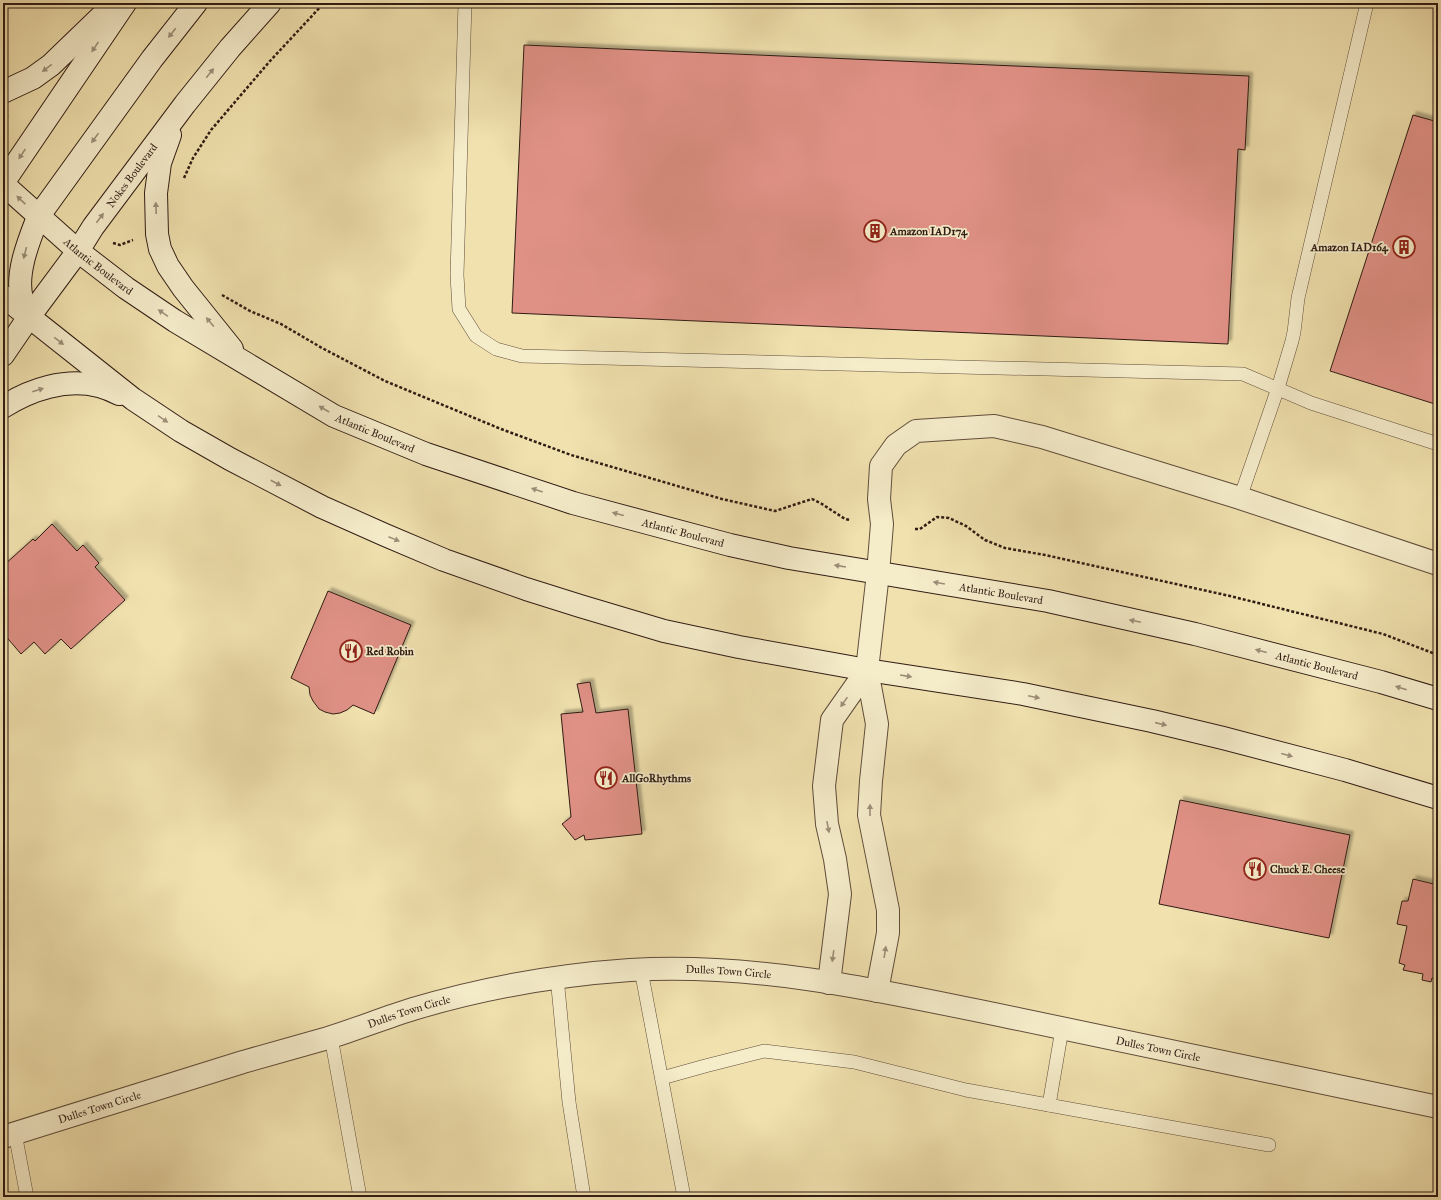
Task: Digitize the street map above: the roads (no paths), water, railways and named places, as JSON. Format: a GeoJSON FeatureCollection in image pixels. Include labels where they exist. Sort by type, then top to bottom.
{"type":"FeatureCollection","features":[{"type":"Feature","properties":{"kind":"main road"},"geometry":{"type":"LineString","coordinates":[[3,92],[34,78],[51,65],[115,3]]}},
{"type":"Feature","properties":{"kind":"main road"},"geometry":{"type":"LineString","coordinates":[[3,183],[125,3]]}},
{"type":"Feature","properties":{"kind":"main road"},"geometry":{"type":"LineString","coordinates":[[29,317],[21,298],[22,263],[38,216],[152,58],[196,3]]}},
{"type":"Feature","properties":{"kind":"main road","name":"Nokes Boulevard"},"geometry":{"type":"LineString","coordinates":[[3,355],[93,227],[185,104],[230,48],[270,3]]}},
{"type":"Feature","properties":{"kind":"main road"},"geometry":{"type":"LineString","coordinates":[[185,104],[170,136],[160,163],[156,193],[157,234],[160,249],[168,266],[183,288],[244,363]]}},
{"type":"Feature","properties":{"kind":"main road","name":"Atlantic Boulevard"},"geometry":{"type":"LineString","coordinates":[[3,183],[38,216],[78,250],[132,292],[175,321],[334,416],[426,454],[574,503],[730,545],[789,558],[1048,601],[1195,634],[1381,682],[1438,699]]}},
{"type":"Feature","properties":{"kind":"main road"},"geometry":{"type":"LineString","coordinates":[[3,296],[133,399],[181,431],[230,459],[322,507],[385,535],[444,560],[526,589],[664,631],[739,647],[867,670],[1023,694],[1152,721],[1345,770],[1438,798]]}},
{"type":"Feature","properties":{"kind":"main road"},"geometry":{"type":"LineString","coordinates":[[3,407],[18,397],[40,388],[79,384],[99,386],[133,399]]}},
{"type":"Feature","properties":{"kind":"main road"},"geometry":{"type":"LineString","coordinates":[[877,991],[888,933],[888,910],[870,815],[871,781],[877,724],[867,670],[882,524],[879,499],[881,466],[896,445],[916,431],[994,426],[1042,437],[1240,498],[1438,564]]}},
{"type":"Feature","properties":{"kind":"main road"},"geometry":{"type":"LineString","coordinates":[[829,983],[840,894],[835,859],[826,824],[824,786],[832,720],[867,670]]}},
{"type":"Feature","properties":{"kind":"main road","name":"Dulles Town Circle"},"geometry":{"type":"LineString","coordinates":[[9,1135],[458,997],[520,983],[641,970],[693,969],[740,971],[877,991],[1438,1107]]}},
{"type":"Feature","properties":{"kind":"lane"},"geometry":{"type":"LineString","coordinates":[[465,3],[457,275],[459,309],[476,336],[496,349],[522,356],[1243,374],[1311,403],[1438,444]]}},
{"type":"Feature","properties":{"kind":"lane"},"geometry":{"type":"LineString","coordinates":[[1240,498],[1278,388],[1294,332],[1298,298],[1367,3]]}},
{"type":"Feature","properties":{"kind":"lane"},"geometry":{"type":"LineString","coordinates":[[641,970],[684,1197]]}},
{"type":"Feature","properties":{"kind":"lane"},"geometry":{"type":"LineString","coordinates":[[557,978],[568,1102],[584,1197]]}},
{"type":"Feature","properties":{"kind":"lane"},"geometry":{"type":"LineString","coordinates":[[1049,1106],[1062,1029]]}},
{"type":"Feature","properties":{"kind":"lane"},"geometry":{"type":"LineString","coordinates":[[331,1037],[360,1197]]}},
{"type":"Feature","properties":{"kind":"lane"},"geometry":{"type":"LineString","coordinates":[[662,1078],[764,1051],[854,1062],[966,1090],[1269,1145]]}},
{"type":"Feature","properties":{"kind":"lane"},"geometry":{"type":"LineString","coordinates":[[9,1135],[27,1197]]}},
{"type":"Feature","properties":{"kind":"place","name":"Amazon IAD174"},"geometry":{"type":"Point","coordinates":[875,231]}},
{"type":"Feature","properties":{"kind":"place","name":"Amazon IAD164"},"geometry":{"type":"Point","coordinates":[1404,247]}},
{"type":"Feature","properties":{"kind":"place","name":"Red Robin"},"geometry":{"type":"Point","coordinates":[351,651]}},
{"type":"Feature","properties":{"kind":"place","name":"AllGoRhythms"},"geometry":{"type":"Point","coordinates":[606,778]}},
{"type":"Feature","properties":{"kind":"place","name":"Chuck E. Cheese"},"geometry":{"type":"Point","coordinates":[1255,869]}}]}
